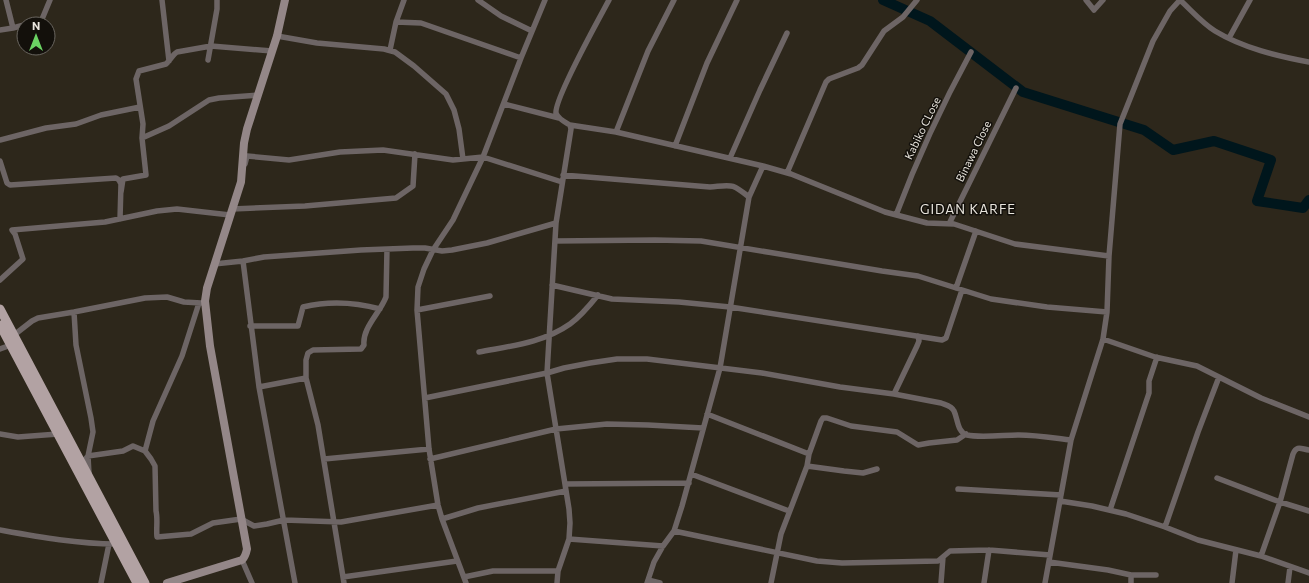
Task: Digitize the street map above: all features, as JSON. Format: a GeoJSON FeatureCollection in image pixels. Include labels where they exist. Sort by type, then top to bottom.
{"type":"FeatureCollection","features":[{"type":"Feature","properties":{"kind":"main road"},"geometry":{"type":"LineString","coordinates":[[0,309],[145,583]]}},
{"type":"Feature","properties":{"kind":"main road"},"geometry":{"type":"LineString","coordinates":[[0,325],[58,434],[112,544],[137,583]]}},
{"type":"Feature","properties":{"kind":"street"},"geometry":{"type":"LineString","coordinates":[[6,0],[13,28]]}},
{"type":"Feature","properties":{"kind":"street"},"geometry":{"type":"LineString","coordinates":[[43,16],[50,0]]}},
{"type":"Feature","properties":{"kind":"street"},"geometry":{"type":"LineString","coordinates":[[162,0],[169,62]]}},
{"type":"Feature","properties":{"kind":"street"},"geometry":{"type":"LineString","coordinates":[[208,60],[218,9],[217,0]]}},
{"type":"Feature","properties":{"kind":"street"},"geometry":{"type":"LineString","coordinates":[[241,182],[244,142],[247,129],[277,36],[285,0]]}},
{"type":"Feature","properties":{"kind":"street"},"geometry":{"type":"LineString","coordinates":[[390,50],[396,22],[403,1],[395,0]]}},
{"type":"Feature","properties":{"kind":"street"},"geometry":{"type":"LineString","coordinates":[[478,0],[501,16],[532,31]]}},
{"type":"Feature","properties":{"kind":"street"},"geometry":{"type":"LineString","coordinates":[[466,583],[438,505],[430,459],[417,310],[418,287],[424,269],[433,250],[452,220],[484,157],[521,58],[546,0]]}},
{"type":"Feature","properties":{"kind":"street"},"geometry":{"type":"LineString","coordinates":[[559,118],[556,114],[556,109],[569,78],[609,0]]}},
{"type":"Feature","properties":{"kind":"street"},"geometry":{"type":"LineString","coordinates":[[616,132],[648,51],[674,0]]}},
{"type":"Feature","properties":{"kind":"street"},"geometry":{"type":"LineString","coordinates":[[675,146],[707,63],[737,0]]}},
{"type":"Feature","properties":{"kind":"street"},"geometry":{"type":"LineString","coordinates":[[787,173],[828,79],[858,68],[884,31],[903,17],[917,0]]}},
{"type":"Feature","properties":{"kind":"street"},"geometry":{"type":"LineString","coordinates":[[1086,0],[1094,10],[1103,0]]}},
{"type":"Feature","properties":{"kind":"street"},"geometry":{"type":"LineString","coordinates":[[1045,583],[1071,440],[1103,339],[1107,312],[1109,256],[1120,124],[1153,41],[1170,11],[1180,0],[1214,30],[1229,38],[1273,55],[1309,62]]}},
{"type":"Feature","properties":{"kind":"street"},"geometry":{"type":"LineString","coordinates":[[1229,38],[1250,0]]}},
{"type":"Feature","properties":{"kind":"street"},"geometry":{"type":"LineString","coordinates":[[396,22],[421,23],[521,58]]}},
{"type":"Feature","properties":{"kind":"street"},"geometry":{"type":"LineString","coordinates":[[0,30],[16,27]]}},
{"type":"Feature","properties":{"kind":"street"},"geometry":{"type":"LineString","coordinates":[[730,158],[787,33]]}},
{"type":"Feature","properties":{"kind":"street"},"geometry":{"type":"LineString","coordinates":[[277,36],[317,43],[390,50],[395,52],[414,66],[446,94],[454,110],[459,129],[463,158]]}},
{"type":"Feature","properties":{"kind":"street"},"geometry":{"type":"LineString","coordinates":[[120,192],[123,179],[146,175],[142,138],[143,124],[136,79],[139,71],[169,62],[173,55],[177,52],[211,46],[272,51]]}},
{"type":"Feature","properties":{"kind":"street","name":"Kabiko CLose"},"geometry":{"type":"LineString","coordinates":[[896,215],[910,178],[932,129],[972,52]]}},
{"type":"Feature","properties":{"kind":"street","name":"Binawa Close"},"geometry":{"type":"LineString","coordinates":[[948,224],[1016,88]]}},
{"type":"Feature","properties":{"kind":"street"},"geometry":{"type":"LineString","coordinates":[[142,138],[169,126],[209,100],[258,95]]}},
{"type":"Feature","properties":{"kind":"street"},"geometry":{"type":"LineString","coordinates":[[504,104],[559,118],[570,125],[616,132],[763,166],[787,173],[885,212],[927,223],[954,224],[1015,244],[1109,256]]}},
{"type":"Feature","properties":{"kind":"street"},"geometry":{"type":"LineString","coordinates":[[0,140],[46,128],[76,124],[101,115],[140,107]]}},
{"type":"Feature","properties":{"kind":"street"},"geometry":{"type":"LineString","coordinates":[[557,583],[558,571],[568,539],[570,523],[547,373],[556,223],[571,129],[570,125]]}},
{"type":"Feature","properties":{"kind":"street"},"geometry":{"type":"LineString","coordinates":[[145,452],[153,421],[182,356],[207,288],[241,182],[247,156],[289,160],[340,152],[383,150],[453,160],[484,157],[562,182]]}},
{"type":"Feature","properties":{"kind":"street"},"geometry":{"type":"LineString","coordinates":[[0,280],[23,259],[15,234],[12,230],[105,222],[157,211],[177,209],[231,212],[396,198],[413,186],[415,154]]}},
{"type":"Feature","properties":{"kind":"street"},"geometry":{"type":"LineString","coordinates":[[0,161],[5,180],[10,185],[116,178],[121,184],[120,219]]}},
{"type":"Feature","properties":{"kind":"street"},"geometry":{"type":"LineString","coordinates":[[660,583],[648,582],[654,562],[674,531],[689,483],[720,368],[740,247],[750,197],[763,166]]}},
{"type":"Feature","properties":{"kind":"street"},"geometry":{"type":"LineString","coordinates":[[563,175],[710,187],[731,185],[750,197]]}},
{"type":"Feature","properties":{"kind":"street"},"geometry":{"type":"LineString","coordinates":[[214,264],[264,257],[387,249],[419,248],[442,251],[452,250],[487,243],[556,223]]}},
{"type":"Feature","properties":{"kind":"street"},"geometry":{"type":"LineString","coordinates":[[552,285],[612,299],[679,302],[730,307],[942,340],[946,338],[976,231]]}},
{"type":"Feature","properties":{"kind":"street"},"geometry":{"type":"LineString","coordinates":[[555,241],[701,241],[870,270],[918,276],[991,299],[1023,304],[1107,312]]}},
{"type":"Feature","properties":{"kind":"street"},"geometry":{"type":"LineString","coordinates":[[387,249],[386,297],[363,338],[364,345],[361,349],[313,350],[308,353],[306,360],[306,378],[318,425],[344,580],[457,561]]}},
{"type":"Feature","properties":{"kind":"street"},"geometry":{"type":"LineString","coordinates":[[243,261],[250,326],[259,387],[295,583]]}},
{"type":"Feature","properties":{"kind":"street"},"geometry":{"type":"LineString","coordinates":[[479,352],[535,341],[549,335],[570,324],[598,295]]}},
{"type":"Feature","properties":{"kind":"street"},"geometry":{"type":"LineString","coordinates":[[417,310],[490,296]]}},
{"type":"Feature","properties":{"kind":"street"},"geometry":{"type":"LineString","coordinates":[[14,335],[38,318],[146,298],[168,297],[184,302],[202,302]]}},
{"type":"Feature","properties":{"kind":"street"},"geometry":{"type":"LineString","coordinates":[[167,583],[242,560],[245,557],[247,549],[202,302]]}},
{"type":"Feature","properties":{"kind":"street"},"geometry":{"type":"LineString","coordinates":[[250,326],[298,326],[302,307],[317,303],[350,303],[380,309]]}},
{"type":"Feature","properties":{"kind":"street"},"geometry":{"type":"LineString","coordinates":[[74,312],[76,345],[92,418],[93,432],[88,456],[90,480]]}},
{"type":"Feature","properties":{"kind":"street"},"geometry":{"type":"LineString","coordinates":[[894,394],[917,346],[919,341],[918,336]]}},
{"type":"Feature","properties":{"kind":"street"},"geometry":{"type":"LineString","coordinates":[[1103,339],[1157,357],[1197,366],[1261,398],[1309,417]]}},
{"type":"Feature","properties":{"kind":"street"},"geometry":{"type":"LineString","coordinates":[[0,349],[11,345]]}},
{"type":"Feature","properties":{"kind":"street"},"geometry":{"type":"LineString","coordinates":[[1110,510],[1149,393],[1149,381],[1157,357]]}},
{"type":"Feature","properties":{"kind":"street"},"geometry":{"type":"LineString","coordinates":[[425,398],[577,366],[617,359],[647,359],[762,373],[840,387],[894,394],[949,406],[954,410],[961,431],[975,436],[1020,435],[1071,440]]}},
{"type":"Feature","properties":{"kind":"street"},"geometry":{"type":"LineString","coordinates":[[1165,527],[1219,377]]}},
{"type":"Feature","properties":{"kind":"street"},"geometry":{"type":"LineString","coordinates":[[259,387],[306,378]]}},
{"type":"Feature","properties":{"kind":"street"},"geometry":{"type":"LineString","coordinates":[[707,414],[809,454]]}},
{"type":"Feature","properties":{"kind":"street"},"geometry":{"type":"LineString","coordinates":[[771,583],[781,534],[807,466],[809,454],[823,418],[851,426],[897,432],[918,446],[929,442],[957,440],[966,434]]}},
{"type":"Feature","properties":{"kind":"street"},"geometry":{"type":"LineString","coordinates":[[430,459],[556,429],[607,424],[648,424],[703,428]]}},
{"type":"Feature","properties":{"kind":"street"},"geometry":{"type":"LineString","coordinates":[[0,434],[18,438],[58,434]]}},
{"type":"Feature","properties":{"kind":"street"},"geometry":{"type":"LineString","coordinates":[[81,464],[88,456],[123,452],[133,446],[145,452],[155,466],[156,511],[158,516],[156,526],[157,538],[191,534],[213,523],[241,519],[254,526],[284,520],[341,522],[438,505]]}},
{"type":"Feature","properties":{"kind":"street"},"geometry":{"type":"LineString","coordinates":[[1261,556],[1280,502],[1295,450],[1298,448],[1309,450]]}},
{"type":"Feature","properties":{"kind":"street"},"geometry":{"type":"LineString","coordinates":[[324,459],[429,449]]}},
{"type":"Feature","properties":{"kind":"street"},"geometry":{"type":"LineString","coordinates":[[807,466],[863,472],[877,469]]}},
{"type":"Feature","properties":{"kind":"street"},"geometry":{"type":"LineString","coordinates":[[691,474],[789,511]]}},
{"type":"Feature","properties":{"kind":"street"},"geometry":{"type":"LineString","coordinates":[[1217,478],[1280,502],[1309,511]]}},
{"type":"Feature","properties":{"kind":"street"},"geometry":{"type":"LineString","coordinates":[[565,484],[689,483]]}},
{"type":"Feature","properties":{"kind":"street"},"geometry":{"type":"LineString","coordinates":[[958,489],[1061,498],[1110,510],[1165,527],[1198,540],[1261,556],[1309,573]]}},
{"type":"Feature","properties":{"kind":"street"},"geometry":{"type":"LineString","coordinates":[[442,518],[478,508],[566,491]]}},
{"type":"Feature","properties":{"kind":"street"},"geometry":{"type":"LineString","coordinates":[[0,530],[63,541],[90,544],[112,544],[101,583]]}},
{"type":"Feature","properties":{"kind":"street"},"geometry":{"type":"LineString","coordinates":[[674,531],[817,561],[842,563],[938,561],[950,551],[989,550],[1050,555]]}},
{"type":"Feature","properties":{"kind":"street"},"geometry":{"type":"LineString","coordinates":[[568,539],[663,546]]}},
{"type":"Feature","properties":{"kind":"street"},"geometry":{"type":"LineString","coordinates":[[984,583],[989,550]]}},
{"type":"Feature","properties":{"kind":"street"},"geometry":{"type":"LineString","coordinates":[[1232,583],[1236,550]]}},
{"type":"Feature","properties":{"kind":"street"},"geometry":{"type":"LineString","coordinates":[[941,583],[943,557]]}},
{"type":"Feature","properties":{"kind":"street"},"geometry":{"type":"LineString","coordinates":[[242,560],[252,583]]}},
{"type":"Feature","properties":{"kind":"street"},"geometry":{"type":"LineString","coordinates":[[1049,562],[1091,567],[1131,575],[1156,575]]}},
{"type":"Feature","properties":{"kind":"street"},"geometry":{"type":"LineString","coordinates":[[1288,583],[1290,567]]}},
{"type":"Feature","properties":{"kind":"street"},"geometry":{"type":"LineString","coordinates":[[464,577],[494,571],[558,571]]}},
{"type":"Feature","properties":{"kind":"street"},"geometry":{"type":"LineString","coordinates":[[1131,575],[1131,583]]}},
{"type":"Feature","properties":{"kind":"waterway"},"geometry":{"type":"LineString","coordinates":[[883,0],[930,21],[1023,92],[1144,130],[1173,150],[1214,141],[1271,160],[1257,201],[1303,208],[1309,200]]}},
{"type":"Feature","properties":{"kind":"district","name":"GIDAN KARFE"},"geometry":{"type":"Point","coordinates":[968,209]}}]}
